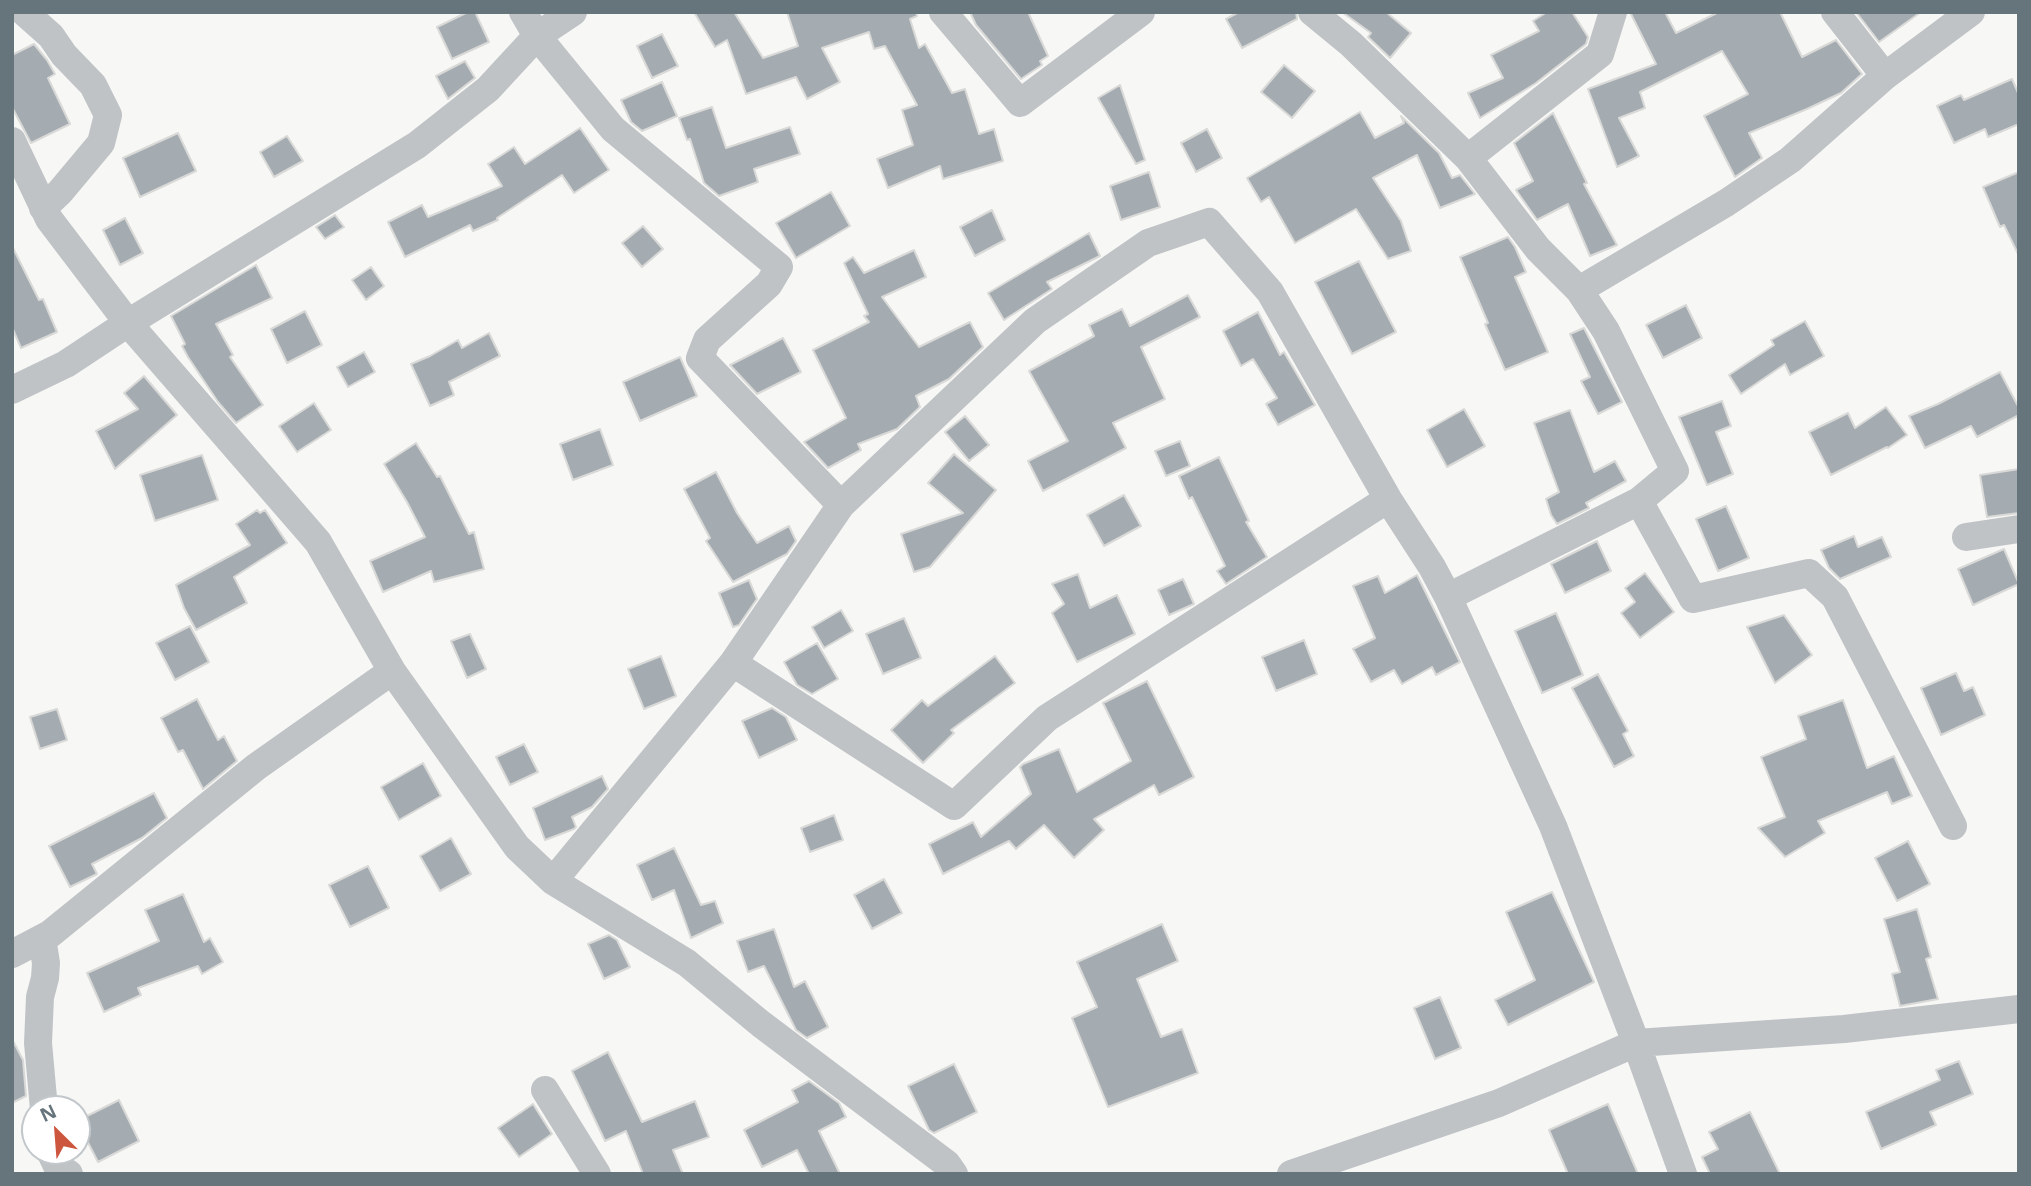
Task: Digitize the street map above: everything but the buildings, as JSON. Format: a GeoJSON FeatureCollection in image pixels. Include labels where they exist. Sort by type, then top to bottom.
{"type":"FeatureCollection","features":[{"type":"Feature","properties":{"kind":"street"},"geometry":{"type":"LineString","coordinates":[[24,12],[51,36],[64,55],[93,85],[108,115],[101,144],[43,208]]}},
{"type":"Feature","properties":{"kind":"street"},"geometry":{"type":"LineString","coordinates":[[12,390],[66,364],[417,145],[488,89],[530,24],[573,12]]}},
{"type":"Feature","properties":{"kind":"street"},"geometry":{"type":"LineString","coordinates":[[943,12],[1020,103],[1141,12]]}},
{"type":"Feature","properties":{"kind":"street"},"geometry":{"type":"LineString","coordinates":[[1312,12],[1352,44],[1468,158],[1538,249],[1579,290],[1606,331],[1675,471],[1639,501],[1448,597]]}},
{"type":"Feature","properties":{"kind":"street"},"geometry":{"type":"LineString","coordinates":[[1468,158],[1600,54],[1613,12]]}},
{"type":"Feature","properties":{"kind":"street"},"geometry":{"type":"LineString","coordinates":[[1835,12],[1885,76]]}},
{"type":"Feature","properties":{"kind":"street"},"geometry":{"type":"LineString","coordinates":[[1579,290],[1726,203],[1790,160],[1885,76],[1970,12]]}},
{"type":"Feature","properties":{"kind":"street"},"geometry":{"type":"LineString","coordinates":[[530,24],[613,129],[779,267],[769,284],[706,340],[700,358],[841,505]]}},
{"type":"Feature","properties":{"kind":"street"},"geometry":{"type":"LineString","coordinates":[[12,141],[43,208],[128,323],[318,542],[391,671],[517,847],[553,881],[687,962],[761,1024],[947,1164],[954,1174]]}},
{"type":"Feature","properties":{"kind":"street"},"geometry":{"type":"LineString","coordinates":[[553,881],[733,663],[841,505],[1035,321],[1148,243],[1209,222],[1270,292],[1388,499],[1448,597],[1553,826],[1684,1174]]}},
{"type":"Feature","properties":{"kind":"street"},"geometry":{"type":"LineString","coordinates":[[733,663],[954,806],[1047,719],[1388,499]]}},
{"type":"Feature","properties":{"kind":"street"},"geometry":{"type":"LineString","coordinates":[[1639,501],[1693,599],[1809,573],[1835,597],[1953,825]]}},
{"type":"Feature","properties":{"kind":"street"},"geometry":{"type":"LineString","coordinates":[[1966,537],[2019,529]]}},
{"type":"Feature","properties":{"kind":"street"},"geometry":{"type":"LineString","coordinates":[[12,954],[50,934],[256,767],[391,671]]}},
{"type":"Feature","properties":{"kind":"street"},"geometry":{"type":"LineString","coordinates":[[42,938],[46,963],[40,997],[38,1043],[43,1095]]}},
{"type":"Feature","properties":{"kind":"street"},"geometry":{"type":"LineString","coordinates":[[1291,1174],[1499,1103],[1636,1043],[1844,1029],[2019,1009]]}},
{"type":"Feature","properties":{"kind":"street"},"geometry":{"type":"LineString","coordinates":[[545,1090],[597,1174]]}}]}
